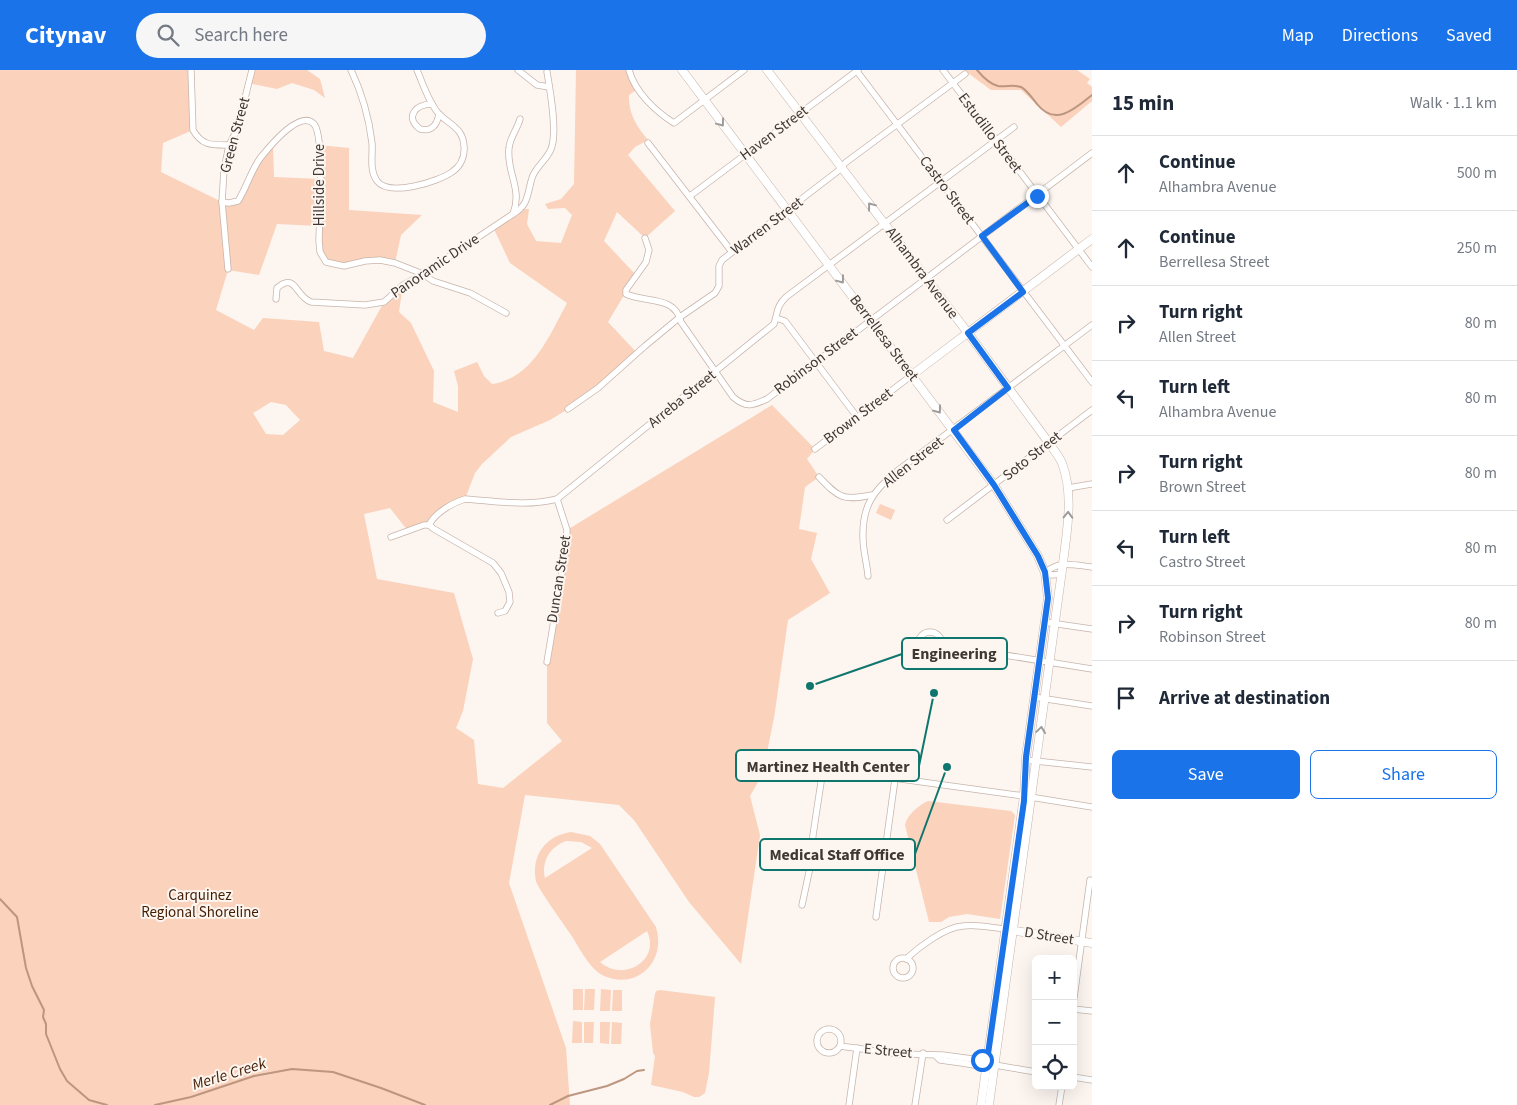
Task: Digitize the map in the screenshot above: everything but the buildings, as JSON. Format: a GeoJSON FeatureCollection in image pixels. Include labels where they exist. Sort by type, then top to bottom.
{"type":"FeatureCollection","features":[{"type":"Feature","properties":{"kind":"main road","name":"Berrellesa Street"},"geometry":{"type":"LineString","coordinates":[[682,70],[994,485],[1038,556],[1045,572],[1048,598],[1044,622]]}},
{"type":"Feature","properties":{"kind":"main road","name":"Alhambra Avenue"},"geometry":{"type":"LineString","coordinates":[[767,70],[968,333],[1049,443],[1061,462],[1068,488],[1068,523],[1046,699],[1037,761],[1028,797],[989,1105]]}},
{"type":"Feature","properties":{"kind":"main road","name":"Brown Street"},"geometry":{"type":"LineString","coordinates":[[912,375],[1092,238]]}},
{"type":"Feature","properties":{"kind":"main road","name":"Alhambra Avenue"},"geometry":{"type":"LineString","coordinates":[[1028,797],[1026,760],[1044,622]]}},
{"type":"Feature","properties":{"kind":"main road","name":"Alhambra Avenue"},"geometry":{"type":"LineString","coordinates":[[981,1105],[986,1064],[1010,930]]}},
{"type":"Feature","properties":{"kind":"main road","name":"D Street"},"geometry":{"type":"LineString","coordinates":[[1010,930],[1092,943]]}},
{"type":"Feature","properties":{"kind":"street"},"geometry":{"type":"LineString","coordinates":[[191,70],[193,130],[197,138],[205,143],[229,145]]}},
{"type":"Feature","properties":{"kind":"street","name":"Green Street"},"geometry":{"type":"LineString","coordinates":[[228,269],[222,202],[224,170],[229,145],[237,130],[252,70]]}},
{"type":"Feature","properties":{"kind":"street"},"geometry":{"type":"LineString","coordinates":[[352,70],[367,114],[372,144],[374,175],[382,186],[393,188],[410,187],[434,180],[456,169],[464,156],[464,140],[457,127],[439,114],[432,104],[417,70]]}},
{"type":"Feature","properties":{"kind":"street"},"geometry":{"type":"LineString","coordinates":[[518,70],[537,86],[549,87]]}},
{"type":"Feature","properties":{"kind":"street"},"geometry":{"type":"LineString","coordinates":[[630,70],[640,93],[663,116],[674,123],[744,70]]}},
{"type":"Feature","properties":{"kind":"street","name":"Haven Street"},"geometry":{"type":"LineString","coordinates":[[690,196],[857,70]]}},
{"type":"Feature","properties":{"kind":"street","name":"Castro Street"},"geometry":{"type":"LineString","coordinates":[[857,70],[896,125],[1092,382]]}},
{"type":"Feature","properties":{"kind":"street","name":"Estudillo Street"},"geometry":{"type":"LineString","coordinates":[[943,70],[1092,267]]}},
{"type":"Feature","properties":{"kind":"street","name":"Panoramic Drive"},"geometry":{"type":"LineString","coordinates":[[276,299],[277,288],[283,283],[288,282],[292,284],[305,300],[311,302],[365,305],[384,302],[403,285],[522,209],[527,198],[532,176],[551,151],[553,132],[547,72]]}},
{"type":"Feature","properties":{"kind":"street","name":"Warren Street"},"geometry":{"type":"LineString","coordinates":[[568,409],[598,388],[680,317],[715,292],[719,286],[719,266],[722,260],[842,168],[845,163],[965,74]]}},
{"type":"Feature","properties":{"kind":"street"},"geometry":{"type":"LineString","coordinates":[[432,104],[418,106],[413,114],[414,122],[420,129],[429,129],[437,124],[439,114]]}},
{"type":"Feature","properties":{"kind":"street"},"geometry":{"type":"LineString","coordinates":[[513,214],[517,196],[509,161],[509,149],[511,138],[518,129],[520,119]]}},
{"type":"Feature","properties":{"kind":"street","name":"Hillside Drive"},"geometry":{"type":"LineString","coordinates":[[222,202],[238,201],[262,156],[291,126],[299,121],[306,120],[314,124],[318,132],[320,167],[319,242],[320,252],[326,262],[344,266],[380,260],[394,263],[423,274],[433,281],[470,293],[506,313]]}},
{"type":"Feature","properties":{"kind":"street","name":"Arreba Street"},"geometry":{"type":"LineString","coordinates":[[429,525],[440,513],[456,502],[465,499],[528,504],[557,499],[774,324],[777,309],[786,296],[1014,127]]}},
{"type":"Feature","properties":{"kind":"street"},"geometry":{"type":"LineString","coordinates":[[648,143],[732,252]]}},
{"type":"Feature","properties":{"kind":"street","name":"Robinson Street"},"geometry":{"type":"LineString","coordinates":[[680,317],[733,397],[747,406],[757,404],[767,399],[1092,154]]}},
{"type":"Feature","properties":{"kind":"street"},"geometry":{"type":"LineString","coordinates":[[645,238],[649,250],[646,262],[626,290],[626,294],[668,304],[678,312],[680,317]]}},
{"type":"Feature","properties":{"kind":"street"},"geometry":{"type":"LineString","coordinates":[[411,270],[414,275],[413,280]]}},
{"type":"Feature","properties":{"kind":"street"},"geometry":{"type":"LineString","coordinates":[[776,318],[785,321],[857,417]]}},
{"type":"Feature","properties":{"kind":"street","name":"Allen Street"},"geometry":{"type":"LineString","coordinates":[[868,576],[862,538],[864,517],[872,495],[897,471],[1092,325]]}},
{"type":"Feature","properties":{"kind":"street","name":"Brown Street"},"geometry":{"type":"LineString","coordinates":[[815,449],[912,375]]}},
{"type":"Feature","properties":{"kind":"street","name":"Soto Street"},"geometry":{"type":"LineString","coordinates":[[947,520],[1092,410]]}},
{"type":"Feature","properties":{"kind":"street"},"geometry":{"type":"LineString","coordinates":[[819,477],[840,496],[855,498],[872,495]]}},
{"type":"Feature","properties":{"kind":"street"},"geometry":{"type":"LineString","coordinates":[[1068,488],[1092,484]]}},
{"type":"Feature","properties":{"kind":"street","name":"Duncan Street"},"geometry":{"type":"LineString","coordinates":[[547,662],[566,548],[567,530],[557,499]]}},
{"type":"Feature","properties":{"kind":"street"},"geometry":{"type":"LineString","coordinates":[[391,537],[424,525],[429,525],[493,563],[501,573],[510,592],[510,602],[506,610],[498,614]]}},
{"type":"Feature","properties":{"kind":"street"},"geometry":{"type":"LineString","coordinates":[[1062,574],[1052,576],[1045,572],[1063,563],[1092,567]]}},
{"type":"Feature","properties":{"kind":"street"},"geometry":{"type":"LineString","coordinates":[[1044,622],[1092,630]]}},
{"type":"Feature","properties":{"kind":"street"},"geometry":{"type":"LineString","coordinates":[[930,632],[939,636],[942,645],[938,654],[929,657],[920,652],[917,643],[921,635],[930,632]]}},
{"type":"Feature","properties":{"kind":"street"},"geometry":{"type":"LineString","coordinates":[[942,645],[1092,669]]}},
{"type":"Feature","properties":{"kind":"street"},"geometry":{"type":"LineString","coordinates":[[1034,698],[1092,706]]}},
{"type":"Feature","properties":{"kind":"street"},"geometry":{"type":"LineString","coordinates":[[1026,760],[1092,767]]}},
{"type":"Feature","properties":{"kind":"street"},"geometry":{"type":"LineString","coordinates":[[770,761],[1092,807]]}},
{"type":"Feature","properties":{"kind":"street"},"geometry":{"type":"LineString","coordinates":[[802,905],[811,864],[813,835],[823,769]]}},
{"type":"Feature","properties":{"kind":"street"},"geometry":{"type":"LineString","coordinates":[[876,917],[896,779]]}},
{"type":"Feature","properties":{"kind":"street"},"geometry":{"type":"LineString","coordinates":[[841,853],[842,845],[845,843],[885,850]]}},
{"type":"Feature","properties":{"kind":"street"},"geometry":{"type":"LineString","coordinates":[[1074,1000],[1090,880]]}},
{"type":"Feature","properties":{"kind":"street"},"geometry":{"type":"LineString","coordinates":[[906,959],[940,934],[954,928],[972,926],[1010,930]]}},
{"type":"Feature","properties":{"kind":"street"},"geometry":{"type":"LineString","coordinates":[[1077,1008],[1092,1012]]}},
{"type":"Feature","properties":{"kind":"street"},"geometry":{"type":"LineString","coordinates":[[824,1030],[832,1030],[839,1035],[840,1046],[834,1052],[824,1053],[818,1048],[817,1038],[824,1030]]}},
{"type":"Feature","properties":{"kind":"street","name":"E Street"},"geometry":{"type":"LineString","coordinates":[[840,1046],[899,1054],[923,1053],[936,1056],[940,1060],[968,1061],[1032,1071]]}},
{"type":"Feature","properties":{"kind":"street"},"geometry":{"type":"LineString","coordinates":[[849,1105],[857,1048]]}},
{"type":"Feature","properties":{"kind":"street"},"geometry":{"type":"LineString","coordinates":[[915,1105],[923,1053]]}},
{"type":"Feature","properties":{"kind":"street"},"geometry":{"type":"LineString","coordinates":[[1077,1078],[1092,1080]]}},
{"type":"Feature","properties":{"kind":"street"},"geometry":{"type":"LineString","coordinates":[[1059,1105],[1061,1090]]}},
{"type":"Feature","properties":{"kind":"green space","name":"Carquinez Regional Shoreline"},"geometry":{"type":"Polygon","coordinates":[[[0,70],[191,70],[193,130],[163,143],[161,172],[222,202],[234,202],[255,166],[273,145],[274,177],[320,179],[319,145],[349,148],[349,210],[422,215],[401,235],[395,263],[380,260],[353,264],[326,262],[320,252],[319,226],[277,224],[259,275],[228,270],[216,310],[254,330],[263,318],[319,322],[324,351],[353,358],[384,302],[403,285],[399,312],[411,323],[434,371],[433,402],[458,412],[458,386],[454,371],[477,362],[484,376],[492,384],[506,380],[518,373],[538,354],[567,303],[510,263],[493,227],[521,209],[529,209],[527,224],[536,241],[561,243],[572,215],[565,208],[548,209],[545,204],[561,199],[574,184],[576,70],[629,70],[636,90],[629,95],[630,108],[637,125],[648,140],[635,147],[628,155],[675,211],[645,238],[617,212],[604,241],[636,275],[608,322],[637,353],[568,409],[550,420],[511,437],[475,473],[465,499],[440,513],[429,525],[408,531],[390,508],[364,514],[377,579],[454,593],[473,659],[463,711],[456,728],[474,740],[478,784],[503,788],[562,741],[547,723],[547,662],[567,530],[772,405],[815,449],[807,459],[819,477],[805,487],[799,529],[817,533],[811,559],[830,593],[788,620],[774,718],[767,752],[770,761],[750,796],[760,835],[741,964],[689,902],[634,820],[619,805],[525,795],[509,883],[566,1048],[570,1105],[0,1105],[0,70]],[[271,402],[253,413],[266,434],[283,435],[300,420],[286,405],[271,402]]]}},
{"type":"Feature","properties":{"kind":"green space"},"geometry":{"type":"Polygon","coordinates":[[[252,70],[307,70],[320,79],[325,98],[314,90],[292,83],[277,89],[248,83],[252,70]]]}},
{"type":"Feature","properties":{"kind":"green space"},"geometry":{"type":"Polygon","coordinates":[[[964,70],[1077,70],[1090,79],[1087,83],[1092,87],[1092,101],[1061,127],[1021,90],[991,90],[964,70]]]}},
{"type":"Feature","properties":{"kind":"green space"},"geometry":{"type":"Polygon","coordinates":[[[880,504],[895,510],[891,520],[876,513],[880,504]]]}},
{"type":"Feature","properties":{"kind":"green space"},"geometry":{"type":"Polygon","coordinates":[[[928,801],[1011,811],[1015,815],[1000,919],[967,914],[949,917],[941,922],[929,922],[905,825],[914,811],[928,801]]]}},
{"type":"Feature","properties":{"kind":"green space"},"geometry":{"type":"Polygon","coordinates":[[[571,832],[590,836],[600,844],[656,927],[658,937],[657,953],[649,967],[640,975],[622,980],[604,976],[593,968],[537,885],[535,872],[538,856],[547,843],[562,834],[571,832]],[[566,841],[555,847],[548,855],[544,866],[545,878],[592,848],[581,842],[566,841]],[[647,931],[600,962],[609,968],[619,970],[629,969],[638,965],[645,959],[649,951],[650,942],[647,931]]]}},
{"type":"Feature","properties":{"kind":"green space"},"geometry":{"type":"Polygon","coordinates":[[[573,989],[583,989],[583,1010],[573,1010],[573,989]]]}},
{"type":"Feature","properties":{"kind":"green space"},"geometry":{"type":"Polygon","coordinates":[[[585,989],[595,989],[594,1010],[584,1010],[585,989]]]}},
{"type":"Feature","properties":{"kind":"green space"},"geometry":{"type":"Polygon","coordinates":[[[601,989],[611,990],[610,1011],[600,1011],[601,989]]]}},
{"type":"Feature","properties":{"kind":"green space"},"geometry":{"type":"Polygon","coordinates":[[[613,990],[622,990],[622,1011],[612,1011],[613,990]]]}},
{"type":"Feature","properties":{"kind":"green space"},"geometry":{"type":"Polygon","coordinates":[[[656,991],[715,997],[709,1073],[705,1093],[699,1097],[651,1085],[655,1056],[653,1053],[650,1024],[655,994],[656,991]]]}},
{"type":"Feature","properties":{"kind":"green space"},"geometry":{"type":"Polygon","coordinates":[[[573,1021],[582,1022],[582,1043],[572,1043],[573,1021]]]}},
{"type":"Feature","properties":{"kind":"green space"},"geometry":{"type":"Polygon","coordinates":[[[584,1022],[594,1022],[593,1043],[584,1043],[584,1022]]]}},
{"type":"Feature","properties":{"kind":"green space"},"geometry":{"type":"Polygon","coordinates":[[[600,1022],[610,1022],[609,1044],[600,1043],[600,1022]]]}},
{"type":"Feature","properties":{"kind":"green space"},"geometry":{"type":"Polygon","coordinates":[[[612,1022],[622,1023],[621,1044],[611,1044],[612,1022]]]}},
{"type":"Feature","properties":{"kind":"waterway"},"geometry":{"type":"LineString","coordinates":[[977,70],[986,80],[995,85],[1021,87],[1044,111],[1051,114],[1058,115],[1072,110],[1092,95]]}},
{"type":"Feature","properties":{"kind":"waterway","name":"Merle Creek"},"geometry":{"type":"LineString","coordinates":[[0,899],[17,917],[26,968],[32,986],[44,1010],[43,1017],[46,1024],[46,1034],[60,1069],[67,1081],[89,1100],[107,1105]]}},
{"type":"Feature","properties":{"kind":"waterway","name":"Merle Creek"},"geometry":{"type":"LineString","coordinates":[[155,1105],[191,1097],[254,1076],[292,1069],[333,1072],[425,1105]]}},
{"type":"Feature","properties":{"kind":"waterway","name":"Merle Creek"},"geometry":{"type":"LineString","coordinates":[[550,1105],[568,1096],[607,1086],[637,1071],[644,1070]]}},
{"type":"Feature","properties":{"kind":"place","name":"Engineering"},"geometry":{"type":"Point","coordinates":[810,686]}},
{"type":"Feature","properties":{"kind":"place","name":"Martinez Health Center"},"geometry":{"type":"Point","coordinates":[934,693]}},
{"type":"Feature","properties":{"kind":"place","name":"Medical Staff Office"},"geometry":{"type":"Point","coordinates":[947,767]}},
{"type":"Feature","properties":{"kind":"route"},"geometry":{"type":"LineString","coordinates":[[982,1060],[987,1061],[1005,938],[1024,796],[1026,757],[1048,598],[1045,572],[1038,556],[994,485],[954,430],[1008,388],[968,333],[1023,292],[982,236],[1037,196]]}}]}
